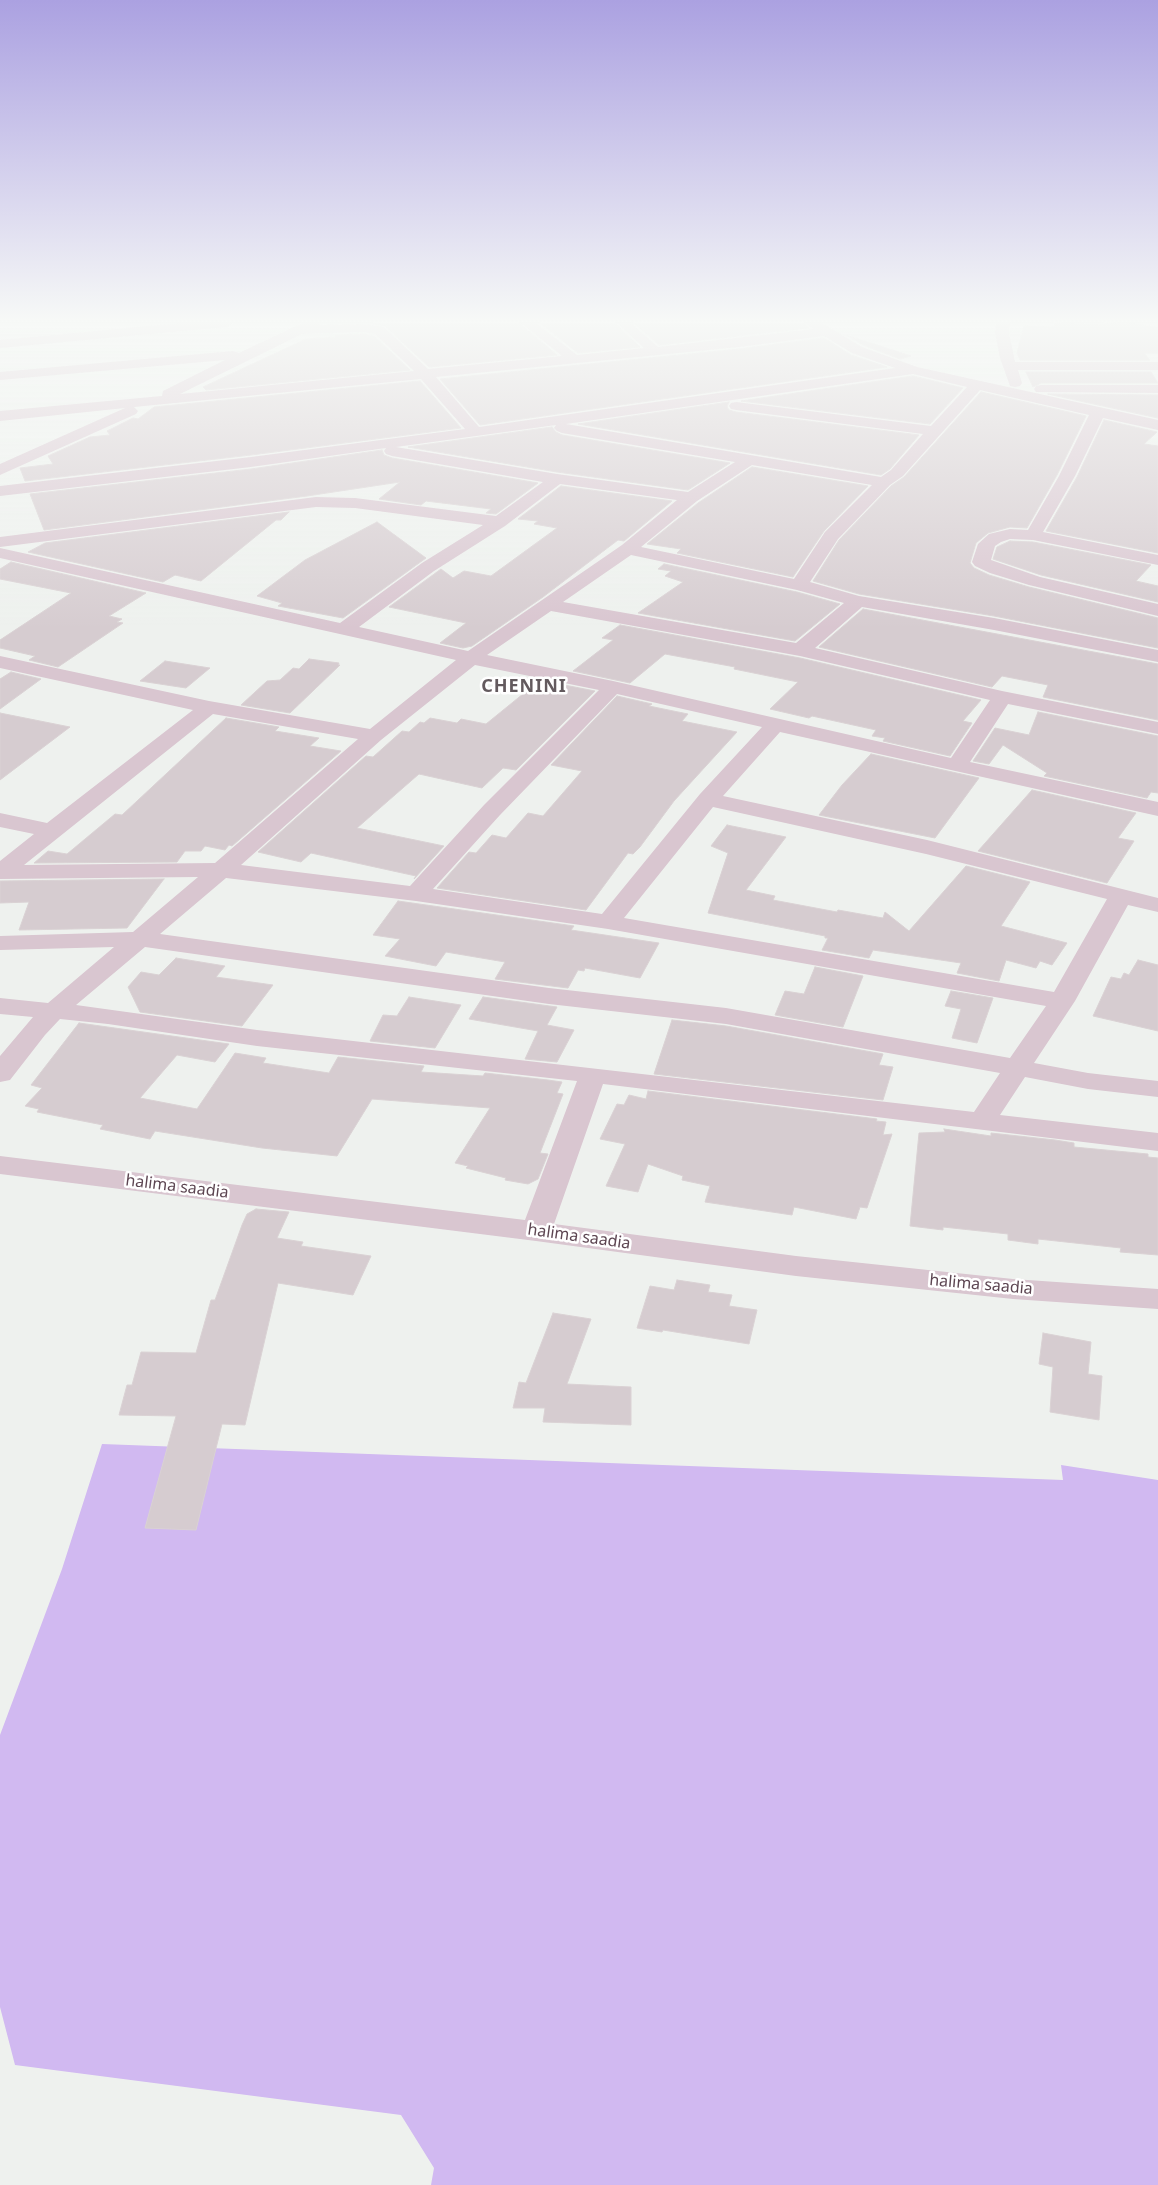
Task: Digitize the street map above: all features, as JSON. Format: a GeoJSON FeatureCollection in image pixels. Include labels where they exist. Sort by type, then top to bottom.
{"type":"FeatureCollection","features":[{"type":"Feature","properties":{"kind":"street"},"geometry":{"type":"LineString","coordinates":[[0,470],[98,425]]}},
{"type":"Feature","properties":{"kind":"street"},"geometry":{"type":"LineString","coordinates":[[470,425],[475,431]]}},
{"type":"Feature","properties":{"kind":"street"},"geometry":{"type":"LineString","coordinates":[[0,491],[528,425]]}},
{"type":"Feature","properties":{"kind":"street"},"geometry":{"type":"LineString","coordinates":[[542,425],[884,482]]}},
{"type":"Feature","properties":{"kind":"street"},"geometry":{"type":"LineString","coordinates":[[885,425],[933,431]]}},
{"type":"Feature","properties":{"kind":"street"},"geometry":{"type":"LineString","coordinates":[[799,585],[831,536],[884,482],[897,474],[939,425]]}},
{"type":"Feature","properties":{"kind":"street"},"geometry":{"type":"LineString","coordinates":[[1033,535],[1067,476],[1093,425]]}},
{"type":"Feature","properties":{"kind":"street"},"geometry":{"type":"LineString","coordinates":[[368,446],[557,479],[690,497]]}},
{"type":"Feature","properties":{"kind":"street"},"geometry":{"type":"LineString","coordinates":[[0,461],[19,460]]}},
{"type":"Feature","properties":{"kind":"street"},"geometry":{"type":"LineString","coordinates":[[0,1074],[36,1029],[54,1012],[222,870],[374,736],[471,658],[628,549],[690,497],[748,460]]}},
{"type":"Feature","properties":{"kind":"street"},"geometry":{"type":"LineString","coordinates":[[344,629],[428,567],[499,522],[557,479]]}},
{"type":"Feature","properties":{"kind":"street"},"geometry":{"type":"LineString","coordinates":[[0,542],[316,502],[355,503],[499,522]]}},
{"type":"Feature","properties":{"kind":"street"},"geometry":{"type":"LineString","coordinates":[[1158,560],[1033,535],[1010,534],[995,538],[987,544],[980,562],[1036,581],[1158,610]]}},
{"type":"Feature","properties":{"kind":"street"},"geometry":{"type":"LineString","coordinates":[[628,549],[799,585],[858,601],[994,624],[1158,656]]}},
{"type":"Feature","properties":{"kind":"street"},"geometry":{"type":"LineString","coordinates":[[0,553],[471,658],[613,687],[1158,810]]}},
{"type":"Feature","properties":{"kind":"street"},"geometry":{"type":"LineString","coordinates":[[800,650],[858,601]]}},
{"type":"Feature","properties":{"kind":"street"},"geometry":{"type":"LineString","coordinates":[[548,605],[800,650],[1002,697],[1158,728]]}},
{"type":"Feature","properties":{"kind":"street"},"geometry":{"type":"LineString","coordinates":[[0,662],[209,707],[374,736]]}},
{"type":"Feature","properties":{"kind":"street"},"geometry":{"type":"LineString","coordinates":[[416,894],[492,810],[613,687]]}},
{"type":"Feature","properties":{"kind":"street"},"geometry":{"type":"LineString","coordinates":[[957,765],[982,730],[1002,697]]}},
{"type":"Feature","properties":{"kind":"street"},"geometry":{"type":"LineString","coordinates":[[0,872],[209,707]]}},
{"type":"Feature","properties":{"kind":"street"},"geometry":{"type":"LineString","coordinates":[[608,922],[708,799],[775,725]]}},
{"type":"Feature","properties":{"kind":"street"},"geometry":{"type":"LineString","coordinates":[[708,799],[927,847],[1158,905]]}},
{"type":"Feature","properties":{"kind":"street"},"geometry":{"type":"LineString","coordinates":[[0,820],[51,831]]}},
{"type":"Feature","properties":{"kind":"street"},"geometry":{"type":"LineString","coordinates":[[0,872],[222,870],[416,894],[608,922],[1062,1000]]}},
{"type":"Feature","properties":{"kind":"street"},"geometry":{"type":"LineString","coordinates":[[981,1122],[1062,1000],[1121,896]]}},
{"type":"Feature","properties":{"kind":"street"},"geometry":{"type":"LineString","coordinates":[[0,943],[142,939],[549,996],[726,1016],[870,1040],[1088,1081],[1158,1089]]}},
{"type":"Feature","properties":{"kind":"street"},"geometry":{"type":"LineString","coordinates":[[0,1006],[108,1016],[257,1038],[593,1075],[1158,1142]]}},
{"type":"Feature","properties":{"kind":"street"},"geometry":{"type":"LineString","coordinates":[[536,1230],[593,1075]]}},
{"type":"Feature","properties":{"kind":"street","name":"halima saadia"},"geometry":{"type":"LineString","coordinates":[[0,1165],[536,1230],[796,1266],[1013,1289],[1158,1299]]}},
{"type":"Feature","properties":{"kind":"shaded area"},"geometry":{"type":"Polygon","coordinates":[[[102,1444],[1063,1480],[1061,1465],[1158,1480],[1158,2185],[431,2185],[434,2168],[401,2115],[15,2065],[0,2007],[0,1735],[62,1569],[102,1444]]]}},
{"type":"Feature","properties":{"kind":"building"},"geometry":{"type":"Polygon","coordinates":[[[119,425],[458,425],[461,428],[25,481],[20,468],[53,464],[48,456],[90,437],[110,435],[107,431],[119,425]]]}},
{"type":"Feature","properties":{"kind":"building"},"geometry":{"type":"Polygon","coordinates":[[[584,425],[839,425],[919,435],[890,469],[881,475],[584,425]]]}},
{"type":"Feature","properties":{"kind":"building"},"geometry":{"type":"Polygon","coordinates":[[[951,425],[1082,425],[1057,475],[1027,528],[1010,527],[988,533],[976,543],[970,563],[974,568],[989,575],[1029,587],[1158,618],[1158,648],[994,616],[859,594],[813,581],[839,540],[891,486],[904,477],[951,425]]]}},
{"type":"Feature","properties":{"kind":"building"},"geometry":{"type":"Polygon","coordinates":[[[1102,425],[1126,425],[1157,432],[1144,444],[1158,446],[1158,553],[1046,531],[1077,477],[1102,425]]]}},
{"type":"Feature","properties":{"kind":"building"},"geometry":{"type":"Polygon","coordinates":[[[552,427],[562,435],[730,463],[688,490],[557,472],[408,447],[552,427]]]}},
{"type":"Feature","properties":{"kind":"building"},"geometry":{"type":"Polygon","coordinates":[[[382,450],[384,455],[392,458],[538,483],[496,514],[486,513],[491,509],[426,501],[421,505],[379,499],[400,482],[44,530],[30,494],[251,469],[382,450]]]}},
{"type":"Feature","properties":{"kind":"building"},"geometry":{"type":"Polygon","coordinates":[[[752,467],[868,486],[824,531],[793,577],[677,553],[681,549],[647,544],[698,503],[752,467]]]}},
{"type":"Feature","properties":{"kind":"building"},"geometry":{"type":"Polygon","coordinates":[[[561,486],[672,501],[624,541],[618,540],[543,597],[472,646],[463,648],[440,643],[466,623],[389,607],[441,569],[453,578],[464,571],[491,576],[557,528],[534,524],[538,521],[518,519],[561,486]]]}},
{"type":"Feature","properties":{"kind":"building"},"geometry":{"type":"Polygon","coordinates":[[[289,512],[281,520],[276,520],[201,581],[175,575],[163,582],[28,552],[45,543],[289,512]]]}},
{"type":"Feature","properties":{"kind":"building"},"geometry":{"type":"Polygon","coordinates":[[[377,522],[426,558],[343,618],[278,606],[282,603],[257,596],[305,560],[377,522]]]}},
{"type":"Feature","properties":{"kind":"building"},"geometry":{"type":"Polygon","coordinates":[[[1010,541],[1033,542],[1151,565],[1136,581],[1158,586],[1158,602],[1041,575],[993,559],[997,547],[1010,541]]]}},
{"type":"Feature","properties":{"kind":"building"},"geometry":{"type":"Polygon","coordinates":[[[11,562],[146,593],[109,616],[122,619],[117,622],[123,623],[58,667],[29,660],[35,656],[0,648],[0,640],[71,593],[0,579],[0,569],[11,562]]]}},
{"type":"Feature","properties":{"kind":"building"},"geometry":{"type":"Polygon","coordinates":[[[664,564],[797,592],[840,604],[795,641],[638,613],[683,582],[665,576],[671,571],[658,569],[664,564]]]}},
{"type":"Feature","properties":{"kind":"building"},"geometry":{"type":"Polygon","coordinates":[[[863,609],[1158,664],[1158,720],[1043,697],[1048,685],[1002,676],[992,687],[819,647],[863,609]]]}},
{"type":"Feature","properties":{"kind":"building"},"geometry":{"type":"Polygon","coordinates":[[[620,625],[800,658],[981,700],[963,721],[972,723],[950,756],[883,741],[885,738],[872,736],[876,730],[770,709],[798,682],[734,669],[735,667],[665,654],[630,683],[573,671],[613,640],[602,638],[620,625]]]}},
{"type":"Feature","properties":{"kind":"building"},"geometry":{"type":"Polygon","coordinates":[[[309,659],[339,663],[338,665],[340,665],[290,713],[241,705],[267,681],[280,680],[293,668],[299,669],[309,659]]]}},
{"type":"Feature","properties":{"kind":"building"},"geometry":{"type":"Polygon","coordinates":[[[165,661],[210,668],[186,688],[140,681],[165,661]]]}},
{"type":"Feature","properties":{"kind":"building"},"geometry":{"type":"Polygon","coordinates":[[[11,672],[41,679],[0,709],[0,679],[11,672]]]}},
{"type":"Feature","properties":{"kind":"building"},"geometry":{"type":"Polygon","coordinates":[[[549,682],[595,691],[516,770],[503,768],[482,788],[419,774],[357,828],[444,846],[414,879],[416,876],[311,853],[301,862],[258,852],[366,756],[373,757],[402,731],[409,732],[420,722],[424,723],[430,718],[457,723],[461,719],[486,724],[534,685],[543,687],[549,682]]]}},
{"type":"Feature","properties":{"kind":"building"},"geometry":{"type":"Polygon","coordinates":[[[617,696],[652,704],[649,706],[688,714],[682,721],[737,732],[674,801],[640,847],[633,854],[628,853],[586,910],[437,888],[469,852],[476,853],[492,835],[506,838],[528,813],[543,816],[582,771],[551,765],[617,696]]]}},
{"type":"Feature","properties":{"kind":"building"},"geometry":{"type":"Polygon","coordinates":[[[1038,712],[1158,736],[1158,793],[1151,792],[1147,798],[1044,776],[1047,773],[1003,745],[989,764],[973,761],[995,728],[1029,735],[1038,712]]]}},
{"type":"Feature","properties":{"kind":"building"},"geometry":{"type":"Polygon","coordinates":[[[0,713],[70,727],[0,780],[0,713]]]}},
{"type":"Feature","properties":{"kind":"building"},"geometry":{"type":"Polygon","coordinates":[[[226,718],[279,727],[275,731],[319,738],[310,746],[341,751],[232,846],[229,845],[225,850],[205,846],[201,851],[185,851],[177,862],[34,863],[48,851],[67,854],[115,814],[122,815],[226,718]]]}},
{"type":"Feature","properties":{"kind":"building"},"geometry":{"type":"Polygon","coordinates":[[[871,754],[979,778],[935,838],[819,815],[842,785],[871,754]]]}},
{"type":"Feature","properties":{"kind":"building"},"geometry":{"type":"Polygon","coordinates":[[[1032,790],[1136,813],[1118,838],[1134,841],[1107,883],[978,851],[1032,790]]]}},
{"type":"Feature","properties":{"kind":"building"},"geometry":{"type":"Polygon","coordinates":[[[727,825],[786,837],[746,890],[775,896],[773,900],[837,912],[838,910],[883,918],[885,912],[909,931],[966,866],[1030,882],[1001,926],[1067,943],[1052,965],[1040,961],[1036,968],[1006,960],[999,981],[957,973],[961,963],[873,950],[869,958],[822,950],[828,938],[825,938],[825,936],[708,913],[728,853],[711,846],[727,825]]]}},
{"type":"Feature","properties":{"kind":"building"},"geometry":{"type":"Polygon","coordinates":[[[164,879],[127,928],[19,930],[29,902],[0,903],[0,881],[164,879]]]}},
{"type":"Feature","properties":{"kind":"building"},"geometry":{"type":"Polygon","coordinates":[[[398,901],[574,926],[571,930],[659,943],[640,978],[585,968],[584,971],[578,970],[568,988],[495,979],[505,962],[446,952],[436,966],[385,956],[400,939],[373,935],[398,901]]]}},
{"type":"Feature","properties":{"kind":"building"},"geometry":{"type":"Polygon","coordinates":[[[176,958],[225,966],[216,977],[273,985],[242,1026],[140,1012],[128,987],[141,972],[159,975],[176,958]]]}},
{"type":"Feature","properties":{"kind":"building"},"geometry":{"type":"Polygon","coordinates":[[[1138,960],[1158,965],[1158,1031],[1093,1016],[1111,977],[1121,979],[1124,973],[1129,975],[1138,960]]]}},
{"type":"Feature","properties":{"kind":"building"},"geometry":{"type":"Polygon","coordinates":[[[815,967],[863,976],[843,1027],[775,1015],[785,991],[804,994],[815,967]]]}},
{"type":"Feature","properties":{"kind":"building"},"geometry":{"type":"Polygon","coordinates":[[[951,991],[993,998],[977,1043],[952,1038],[961,1009],[945,1006],[951,991]]]}},
{"type":"Feature","properties":{"kind":"building"},"geometry":{"type":"Polygon","coordinates":[[[409,997],[461,1005],[435,1048],[370,1041],[383,1015],[397,1016],[409,997]]]}},
{"type":"Feature","properties":{"kind":"building"},"geometry":{"type":"Polygon","coordinates":[[[483,997],[557,1007],[547,1025],[574,1030],[557,1062],[525,1059],[538,1031],[469,1019],[483,997]]]}},
{"type":"Feature","properties":{"kind":"building"},"geometry":{"type":"Polygon","coordinates":[[[672,1020],[726,1026],[883,1054],[879,1065],[893,1067],[883,1100],[654,1074],[672,1020]]]}},
{"type":"Feature","properties":{"kind":"building"},"geometry":{"type":"Polygon","coordinates":[[[79,1023],[229,1044],[215,1062],[177,1055],[140,1098],[197,1109],[235,1053],[266,1058],[263,1063],[329,1073],[338,1057],[424,1066],[421,1072],[483,1076],[485,1073],[548,1080],[562,1082],[557,1093],[563,1094],[540,1153],[548,1154],[538,1179],[528,1184],[505,1180],[506,1178],[466,1168],[468,1166],[455,1163],[490,1108],[372,1099],[337,1156],[262,1148],[155,1131],[150,1139],[100,1129],[103,1125],[37,1112],[39,1109],[25,1106],[42,1088],[31,1085],[79,1023]]]}},
{"type":"Feature","properties":{"kind":"building"},"geometry":{"type":"Polygon","coordinates":[[[648,1091],[877,1119],[876,1121],[886,1122],[883,1135],[892,1134],[867,1208],[860,1207],[856,1219],[794,1207],[792,1215],[705,1202],[710,1186],[682,1180],[683,1176],[648,1164],[638,1192],[606,1186],[625,1144],[600,1139],[617,1104],[624,1105],[629,1095],[646,1099],[648,1091]]]}},
{"type":"Feature","properties":{"kind":"building"},"geometry":{"type":"Polygon","coordinates":[[[944,1129],[991,1136],[991,1133],[1055,1140],[1074,1143],[1074,1147],[1148,1154],[1148,1157],[1158,1158],[1158,1255],[1120,1252],[1121,1248],[1038,1239],[1038,1244],[1008,1240],[1008,1234],[943,1227],[943,1230],[910,1226],[919,1133],[945,1132],[944,1129]]]}},
{"type":"Feature","properties":{"kind":"building"},"geometry":{"type":"Polygon","coordinates":[[[256,1209],[289,1212],[277,1238],[303,1242],[301,1246],[371,1256],[353,1295],[278,1283],[245,1425],[222,1424],[196,1530],[145,1528],[176,1416],[119,1415],[127,1385],[132,1385],[141,1352],[196,1353],[211,1300],[215,1300],[242,1225],[247,1214],[256,1209]]]}},
{"type":"Feature","properties":{"kind":"building"},"geometry":{"type":"Polygon","coordinates":[[[677,1280],[710,1285],[708,1292],[732,1295],[729,1306],[757,1310],[749,1344],[663,1330],[662,1332],[637,1328],[650,1286],[674,1290],[677,1280]]]}},
{"type":"Feature","properties":{"kind":"building"},"geometry":{"type":"Polygon","coordinates":[[[553,1313],[591,1319],[567,1384],[631,1387],[631,1425],[543,1422],[545,1408],[513,1408],[519,1382],[526,1383],[553,1313]]]}},
{"type":"Feature","properties":{"kind":"building"},"geometry":{"type":"Polygon","coordinates":[[[1043,1333],[1091,1342],[1088,1374],[1102,1376],[1099,1420],[1050,1412],[1053,1367],[1039,1364],[1043,1333]]]}},
{"type":"Feature","properties":{"kind":"district","name":"CHENINI"},"geometry":{"type":"Point","coordinates":[524,687]}}]}
